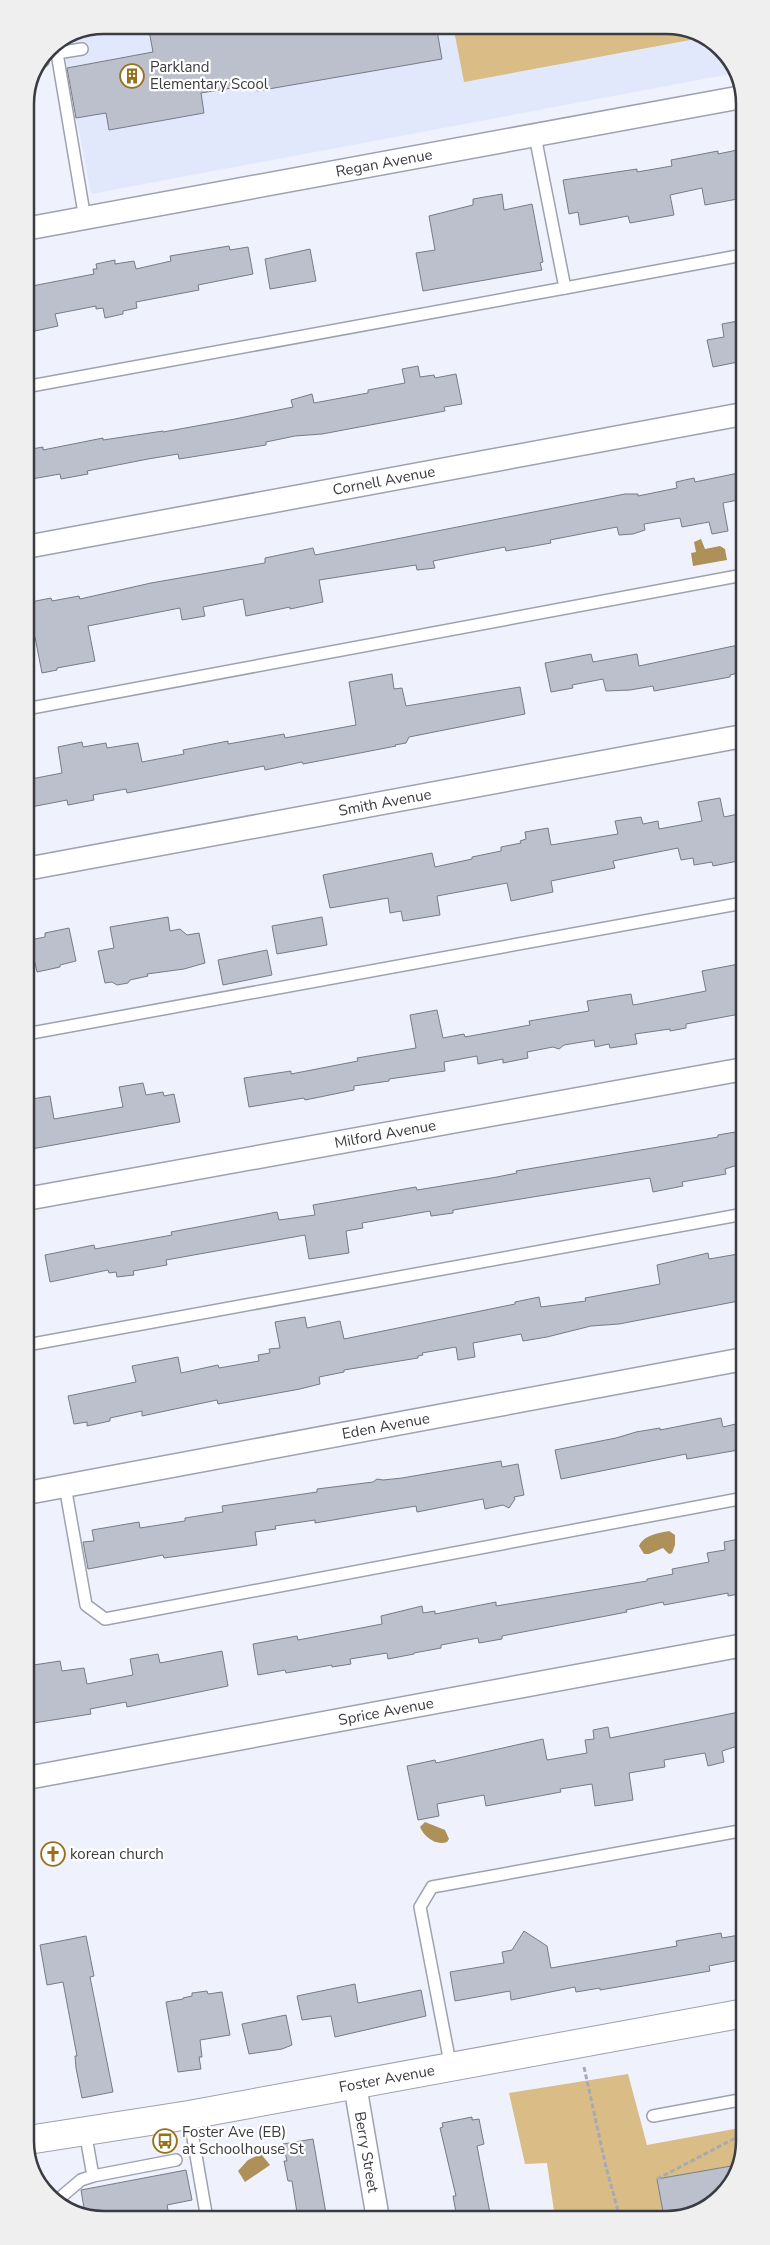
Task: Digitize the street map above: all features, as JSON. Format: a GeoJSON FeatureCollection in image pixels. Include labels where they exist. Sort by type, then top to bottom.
{"type":"FeatureCollection","features":[{"type":"Feature","properties":{"kind":"street","name":"Regan Avenue"},"geometry":{"type":"LineString","coordinates":[[34,227],[736,98]]}},
{"type":"Feature","properties":{"kind":"street","name":"Cornell Avenue"},"geometry":{"type":"LineString","coordinates":[[34,546],[736,415]]}},
{"type":"Feature","properties":{"kind":"street","name":"Smith Avenue"},"geometry":{"type":"LineString","coordinates":[[34,868],[736,737]]}},
{"type":"Feature","properties":{"kind":"street","name":"Milford Avenue"},"geometry":{"type":"LineString","coordinates":[[34,1198],[736,1070]]}},
{"type":"Feature","properties":{"kind":"street","name":"Eden Avenue"},"geometry":{"type":"LineString","coordinates":[[34,1492],[736,1360]]}},
{"type":"Feature","properties":{"kind":"street","name":"Sprice Avenue"},"geometry":{"type":"LineString","coordinates":[[34,1777],[736,1646]]}},
{"type":"Feature","properties":{"kind":"street","name":"Foster Avenue"},"geometry":{"type":"LineString","coordinates":[[34,2139],[188,2115],[736,2015]]}},
{"type":"Feature","properties":{"kind":"street","name":"Berry Street"},"geometry":{"type":"LineString","coordinates":[[355,2085],[377,2211]]}},
{"type":"Feature","properties":{"kind":"lane"},"geometry":{"type":"LineString","coordinates":[[82,49],[57,53],[85,218]]}},
{"type":"Feature","properties":{"kind":"lane"},"geometry":{"type":"LineString","coordinates":[[535,136],[565,288]]}},
{"type":"Feature","properties":{"kind":"lane"},"geometry":{"type":"LineString","coordinates":[[34,386],[736,256]]}},
{"type":"Feature","properties":{"kind":"lane"},"geometry":{"type":"LineString","coordinates":[[34,708],[736,576]]}},
{"type":"Feature","properties":{"kind":"lane"},"geometry":{"type":"LineString","coordinates":[[34,1033],[736,904]]}},
{"type":"Feature","properties":{"kind":"lane"},"geometry":{"type":"LineString","coordinates":[[34,1345],[736,1215]]}},
{"type":"Feature","properties":{"kind":"lane"},"geometry":{"type":"LineString","coordinates":[[65,1486],[86,1605],[105,1619],[736,1500]]}},
{"type":"Feature","properties":{"kind":"lane"},"geometry":{"type":"LineString","coordinates":[[451,2068],[420,1907],[432,1887],[736,1832]]}},
{"type":"Feature","properties":{"kind":"lane"},"geometry":{"type":"LineString","coordinates":[[653,2116],[736,2101]]}},
{"type":"Feature","properties":{"kind":"lane"},"geometry":{"type":"LineString","coordinates":[[188,2115],[206,2211]]}},
{"type":"Feature","properties":{"kind":"lane"},"geometry":{"type":"LineString","coordinates":[[85,2131],[93,2176]]}},
{"type":"Feature","properties":{"kind":"lane"},"geometry":{"type":"LineString","coordinates":[[61,2197],[81,2180],[93,2176],[176,2160]]}},
{"type":"Feature","properties":{"kind":"path"},"geometry":{"type":"LineString","coordinates":[[579,2044],[606,2167],[618,2211]]}},
{"type":"Feature","properties":{"kind":"path"},"geometry":{"type":"LineString","coordinates":[[657,2180],[736,2138]]}},
{"type":"Feature","properties":{"kind":"shaded area"},"geometry":{"type":"Polygon","coordinates":[[[455,34],[671,34],[694,39],[464,82],[455,34]]]}},
{"type":"Feature","properties":{"kind":"shaded area"},"geometry":{"type":"Polygon","coordinates":[[[671,34],[684,36],[701,43],[719,58],[730,74],[91,194],[63,47],[77,39],[90,35],[671,34]]]}},
{"type":"Feature","properties":{"kind":"shaded area"},"geometry":{"type":"Polygon","coordinates":[[[701,539],[705,549],[720,546],[725,549],[727,560],[693,566],[691,553],[696,552],[694,542],[701,539]]]}},
{"type":"Feature","properties":{"kind":"shaded area"},"geometry":{"type":"Polygon","coordinates":[[[669,1531],[675,1535],[675,1545],[672,1553],[669,1554],[663,1548],[649,1554],[644,1554],[639,1546],[644,1539],[669,1531]]]}},
{"type":"Feature","properties":{"kind":"shaded area"},"geometry":{"type":"Polygon","coordinates":[[[425,1822],[445,1830],[449,1839],[447,1842],[435,1842],[427,1837],[420,1827],[425,1822]]]}},
{"type":"Feature","properties":{"kind":"shaded area"},"geometry":{"type":"Polygon","coordinates":[[[628,2074],[647,2145],[736,2129],[733,2164],[732,2166],[657,2179],[663,2211],[554,2211],[547,2163],[525,2164],[509,2093],[628,2074]]]}},
{"type":"Feature","properties":{"kind":"shaded area"},"geometry":{"type":"Polygon","coordinates":[[[261,2154],[270,2165],[245,2182],[238,2171],[248,2160],[261,2154]]]}},
{"type":"Feature","properties":{"kind":"building","name":"Parkland Elementary Scool"},"geometry":{"type":"Polygon","coordinates":[[[150,34],[438,34],[442,59],[257,91],[256,84],[201,93],[204,113],[109,130],[106,113],[76,118],[67,68],[153,52],[150,34]]]}},
{"type":"Feature","properties":{"kind":"building"},"geometry":{"type":"Polygon","coordinates":[[[736,150],[736,199],[705,205],[702,188],[670,195],[674,215],[630,223],[628,216],[580,225],[578,212],[569,214],[563,180],[637,169],[637,172],[672,166],[671,160],[718,151],[718,154],[736,150]]]}},
{"type":"Feature","properties":{"kind":"building"},"geometry":{"type":"Polygon","coordinates":[[[502,194],[504,210],[532,204],[543,262],[540,263],[542,270],[423,291],[416,253],[435,250],[429,216],[473,205],[473,199],[502,194]]]}},
{"type":"Feature","properties":{"kind":"building"},"geometry":{"type":"Polygon","coordinates":[[[229,246],[230,250],[248,247],[253,274],[198,285],[199,290],[136,302],[137,308],[123,311],[123,314],[105,318],[103,308],[96,309],[96,306],[55,314],[58,326],[35,331],[34,286],[94,274],[93,269],[97,269],[96,264],[115,260],[115,264],[134,261],[136,269],[171,261],[170,256],[229,246]]]}},
{"type":"Feature","properties":{"kind":"building"},"geometry":{"type":"Polygon","coordinates":[[[310,249],[316,281],[270,289],[265,259],[310,249]]]}},
{"type":"Feature","properties":{"kind":"building"},"geometry":{"type":"Polygon","coordinates":[[[736,321],[736,362],[713,367],[707,340],[724,337],[722,324],[736,321]]]}},
{"type":"Feature","properties":{"kind":"building"},"geometry":{"type":"Polygon","coordinates":[[[418,366],[420,377],[434,375],[435,378],[456,374],[462,404],[444,407],[445,411],[322,434],[295,436],[266,442],[266,445],[179,459],[178,454],[87,471],[88,474],[61,479],[60,474],[34,479],[34,449],[43,447],[43,450],[103,438],[103,440],[163,432],[235,419],[293,407],[291,400],[312,394],[314,403],[368,393],[368,390],[405,383],[402,369],[418,366]]]}},
{"type":"Feature","properties":{"kind":"building"},"geometry":{"type":"Polygon","coordinates":[[[736,473],[736,500],[723,503],[728,531],[712,534],[709,522],[682,527],[680,518],[644,524],[645,530],[633,534],[619,535],[617,527],[550,540],[551,543],[506,551],[505,547],[433,561],[435,568],[417,570],[416,565],[319,580],[323,602],[290,609],[290,607],[246,616],[243,599],[203,607],[205,616],[182,620],[180,608],[88,626],[95,661],[57,668],[57,670],[42,673],[34,637],[34,601],[51,598],[52,601],[79,596],[80,599],[151,583],[265,563],[265,558],[313,548],[315,555],[625,494],[638,494],[638,496],[677,488],[676,482],[694,478],[695,482],[736,473]]]}},
{"type":"Feature","properties":{"kind":"building"},"geometry":{"type":"Polygon","coordinates":[[[736,645],[736,674],[730,675],[730,677],[654,691],[653,686],[630,690],[606,691],[603,679],[572,685],[573,688],[551,692],[545,663],[591,654],[593,662],[637,654],[639,666],[736,645]]]}},
{"type":"Feature","properties":{"kind":"building"},"geometry":{"type":"Polygon","coordinates":[[[392,674],[394,689],[402,688],[406,706],[520,687],[525,714],[409,737],[406,743],[396,746],[303,764],[302,762],[265,770],[264,766],[127,793],[126,789],[93,795],[94,800],[68,805],[67,800],[34,806],[34,778],[62,773],[58,747],[82,742],[83,747],[106,743],[107,748],[138,743],[142,762],[184,754],[183,750],[228,741],[228,744],[284,734],[285,738],[356,725],[349,682],[392,674]]]}},
{"type":"Feature","properties":{"kind":"building"},"geometry":{"type":"Polygon","coordinates":[[[720,798],[724,817],[736,814],[736,861],[713,866],[712,862],[694,865],[693,858],[681,860],[678,848],[613,861],[615,868],[551,881],[553,892],[511,901],[507,883],[437,896],[440,915],[403,921],[401,911],[390,913],[388,898],[330,908],[323,875],[432,853],[435,867],[501,851],[501,847],[521,843],[520,841],[526,839],[525,832],[548,828],[551,845],[618,834],[615,821],[641,817],[643,824],[658,821],[659,829],[702,821],[698,802],[720,798]]]}},
{"type":"Feature","properties":{"kind":"building"},"geometry":{"type":"Polygon","coordinates":[[[168,917],[170,931],[180,929],[187,935],[199,933],[205,963],[184,969],[147,974],[148,976],[130,980],[128,983],[117,985],[112,982],[105,983],[98,951],[114,948],[110,927],[168,917]]]}},
{"type":"Feature","properties":{"kind":"building"},"geometry":{"type":"Polygon","coordinates":[[[322,917],[327,945],[277,954],[272,926],[322,917]]]}},
{"type":"Feature","properties":{"kind":"building"},"geometry":{"type":"Polygon","coordinates":[[[69,928],[76,961],[37,972],[34,958],[34,939],[45,937],[45,933],[69,928]]]}},
{"type":"Feature","properties":{"kind":"building"},"geometry":{"type":"Polygon","coordinates":[[[267,950],[272,975],[223,985],[218,960],[267,950]]]}},
{"type":"Feature","properties":{"kind":"building"},"geometry":{"type":"Polygon","coordinates":[[[736,965],[736,1015],[686,1024],[686,1028],[635,1034],[637,1044],[610,1048],[609,1044],[595,1047],[594,1040],[564,1045],[559,1049],[553,1047],[527,1052],[528,1058],[503,1063],[503,1059],[478,1064],[477,1056],[444,1062],[445,1071],[354,1086],[354,1090],[305,1100],[304,1098],[249,1107],[244,1078],[291,1071],[291,1074],[358,1061],[357,1058],[416,1048],[410,1015],[437,1010],[443,1038],[464,1034],[465,1037],[530,1025],[529,1021],[589,1011],[587,1001],[631,994],[633,1005],[706,991],[702,971],[736,965]]]}},
{"type":"Feature","properties":{"kind":"building"},"geometry":{"type":"Polygon","coordinates":[[[143,1083],[146,1095],[163,1092],[164,1096],[174,1094],[180,1122],[34,1149],[34,1099],[50,1096],[54,1119],[123,1107],[119,1087],[143,1083]]]}},
{"type":"Feature","properties":{"kind":"building"},"geometry":{"type":"Polygon","coordinates":[[[736,1132],[736,1166],[725,1169],[726,1174],[682,1182],[683,1186],[653,1192],[650,1178],[453,1210],[453,1213],[431,1216],[430,1211],[362,1223],[363,1228],[346,1231],[349,1253],[309,1259],[305,1235],[166,1260],[167,1265],[133,1271],[134,1275],[117,1277],[116,1272],[109,1273],[108,1270],[50,1282],[45,1255],[94,1245],[95,1249],[172,1235],[171,1232],[277,1212],[279,1220],[315,1215],[313,1205],[416,1187],[417,1190],[497,1177],[517,1173],[516,1171],[718,1137],[718,1135],[736,1132]]]}},
{"type":"Feature","properties":{"kind":"building"},"geometry":{"type":"Polygon","coordinates":[[[708,1253],[709,1259],[736,1254],[736,1302],[619,1324],[591,1326],[523,1341],[521,1334],[473,1343],[475,1357],[458,1360],[456,1347],[422,1353],[423,1355],[418,1356],[418,1358],[344,1370],[344,1372],[319,1377],[320,1384],[300,1389],[218,1404],[217,1400],[142,1416],[142,1411],[110,1418],[110,1421],[87,1426],[87,1422],[74,1424],[68,1396],[136,1382],[132,1366],[178,1357],[181,1373],[218,1365],[219,1368],[259,1361],[258,1355],[270,1353],[269,1349],[280,1348],[275,1322],[305,1317],[307,1328],[340,1321],[344,1339],[515,1304],[515,1302],[539,1297],[541,1307],[586,1301],[585,1298],[660,1284],[657,1265],[708,1253]]]}},
{"type":"Feature","properties":{"kind":"building"},"geometry":{"type":"Polygon","coordinates":[[[721,1418],[723,1427],[736,1424],[736,1450],[687,1459],[686,1454],[561,1479],[555,1450],[616,1438],[636,1432],[660,1428],[660,1430],[721,1418]]]}},
{"type":"Feature","properties":{"kind":"building"},"geometry":{"type":"Polygon","coordinates":[[[501,1461],[502,1467],[518,1464],[524,1495],[514,1497],[515,1499],[509,1508],[503,1505],[485,1509],[483,1499],[417,1512],[416,1506],[315,1523],[315,1520],[275,1526],[276,1529],[255,1532],[257,1545],[164,1558],[163,1555],[88,1569],[83,1542],[94,1541],[92,1530],[139,1522],[140,1528],[185,1521],[185,1518],[223,1512],[222,1506],[317,1492],[317,1489],[373,1482],[377,1479],[402,1478],[501,1461]]]}},
{"type":"Feature","properties":{"kind":"building"},"geometry":{"type":"Polygon","coordinates":[[[736,1540],[736,1594],[728,1596],[728,1593],[664,1605],[663,1602],[626,1610],[627,1612],[502,1636],[502,1639],[479,1643],[478,1638],[441,1645],[441,1648],[388,1659],[387,1653],[350,1659],[351,1664],[332,1667],[332,1665],[286,1673],[285,1670],[258,1675],[253,1644],[297,1636],[298,1640],[382,1624],[381,1616],[422,1606],[423,1613],[435,1611],[435,1614],[496,1602],[496,1606],[647,1581],[647,1579],[673,1574],[672,1569],[709,1562],[707,1553],[725,1550],[724,1542],[736,1540]]]}},
{"type":"Feature","properties":{"kind":"building"},"geometry":{"type":"Polygon","coordinates":[[[222,1651],[228,1686],[127,1707],[126,1702],[90,1709],[91,1714],[34,1723],[34,1665],[60,1661],[62,1671],[84,1668],[87,1684],[133,1675],[130,1659],[158,1654],[160,1663],[222,1651]]]}},
{"type":"Feature","properties":{"kind":"building"},"geometry":{"type":"Polygon","coordinates":[[[736,1713],[736,1747],[722,1751],[724,1762],[708,1766],[705,1753],[664,1760],[665,1767],[629,1773],[633,1800],[595,1806],[592,1784],[560,1789],[561,1792],[486,1806],[484,1795],[437,1804],[439,1816],[418,1820],[407,1766],[435,1760],[436,1763],[543,1739],[547,1760],[587,1753],[585,1740],[594,1739],[593,1730],[608,1727],[610,1738],[736,1713]]]}},
{"type":"Feature","properties":{"kind":"building"},"geometry":{"type":"Polygon","coordinates":[[[524,1931],[547,1946],[551,1968],[677,1946],[676,1941],[721,1933],[722,1938],[736,1936],[736,1961],[709,1966],[710,1971],[600,1990],[600,1988],[576,1992],[575,1987],[511,2000],[510,1991],[455,2001],[450,1972],[504,1963],[502,1952],[512,1950],[524,1931]]]}},
{"type":"Feature","properties":{"kind":"building"},"geometry":{"type":"Polygon","coordinates":[[[86,1936],[94,1976],[90,1977],[113,2092],[82,2098],[76,2068],[75,2056],[77,2056],[63,1982],[47,1985],[40,1945],[86,1936]]]}},
{"type":"Feature","properties":{"kind":"building"},"geometry":{"type":"Polygon","coordinates":[[[355,1984],[358,2003],[421,1990],[426,2016],[335,2037],[331,2016],[302,2020],[297,1996],[355,1984]]]}},
{"type":"Feature","properties":{"kind":"building"},"geometry":{"type":"Polygon","coordinates":[[[207,1991],[208,1994],[222,1992],[230,2035],[200,2040],[202,2057],[199,2057],[201,2069],[178,2072],[166,2002],[192,1996],[192,1993],[207,1991]]]}},
{"type":"Feature","properties":{"kind":"building"},"geometry":{"type":"Polygon","coordinates":[[[286,2015],[292,2045],[282,2049],[249,2054],[242,2024],[286,2015]]]}},
{"type":"Feature","properties":{"kind":"building"},"geometry":{"type":"Polygon","coordinates":[[[472,2117],[472,2120],[479,2119],[484,2144],[477,2146],[490,2211],[456,2211],[453,2196],[456,2196],[440,2128],[443,2127],[442,2123],[472,2117]]]}},
{"type":"Feature","properties":{"kind":"building"},"geometry":{"type":"Polygon","coordinates":[[[313,2139],[326,2211],[297,2211],[292,2181],[288,2181],[284,2161],[287,2161],[283,2144],[313,2139]]]}},
{"type":"Feature","properties":{"kind":"building"},"geometry":{"type":"Polygon","coordinates":[[[732,2166],[716,2191],[697,2204],[675,2211],[663,2211],[657,2179],[732,2166]]]}},
{"type":"Feature","properties":{"kind":"building"},"geometry":{"type":"Polygon","coordinates":[[[186,2170],[192,2200],[167,2205],[168,2210],[163,2211],[99,2211],[84,2209],[81,2190],[186,2170]]]}},
{"type":"Feature","properties":{"kind":"place","name":"Parkland Elementary Scool"},"geometry":{"type":"Point","coordinates":[132,76]}},
{"type":"Feature","properties":{"kind":"place","name":"korean church"},"geometry":{"type":"Point","coordinates":[53,1854]}},
{"type":"Feature","properties":{"kind":"place","name":"Foster Ave (EB) at Schoolhouse St"},"geometry":{"type":"Point","coordinates":[165,2141]}}]}
